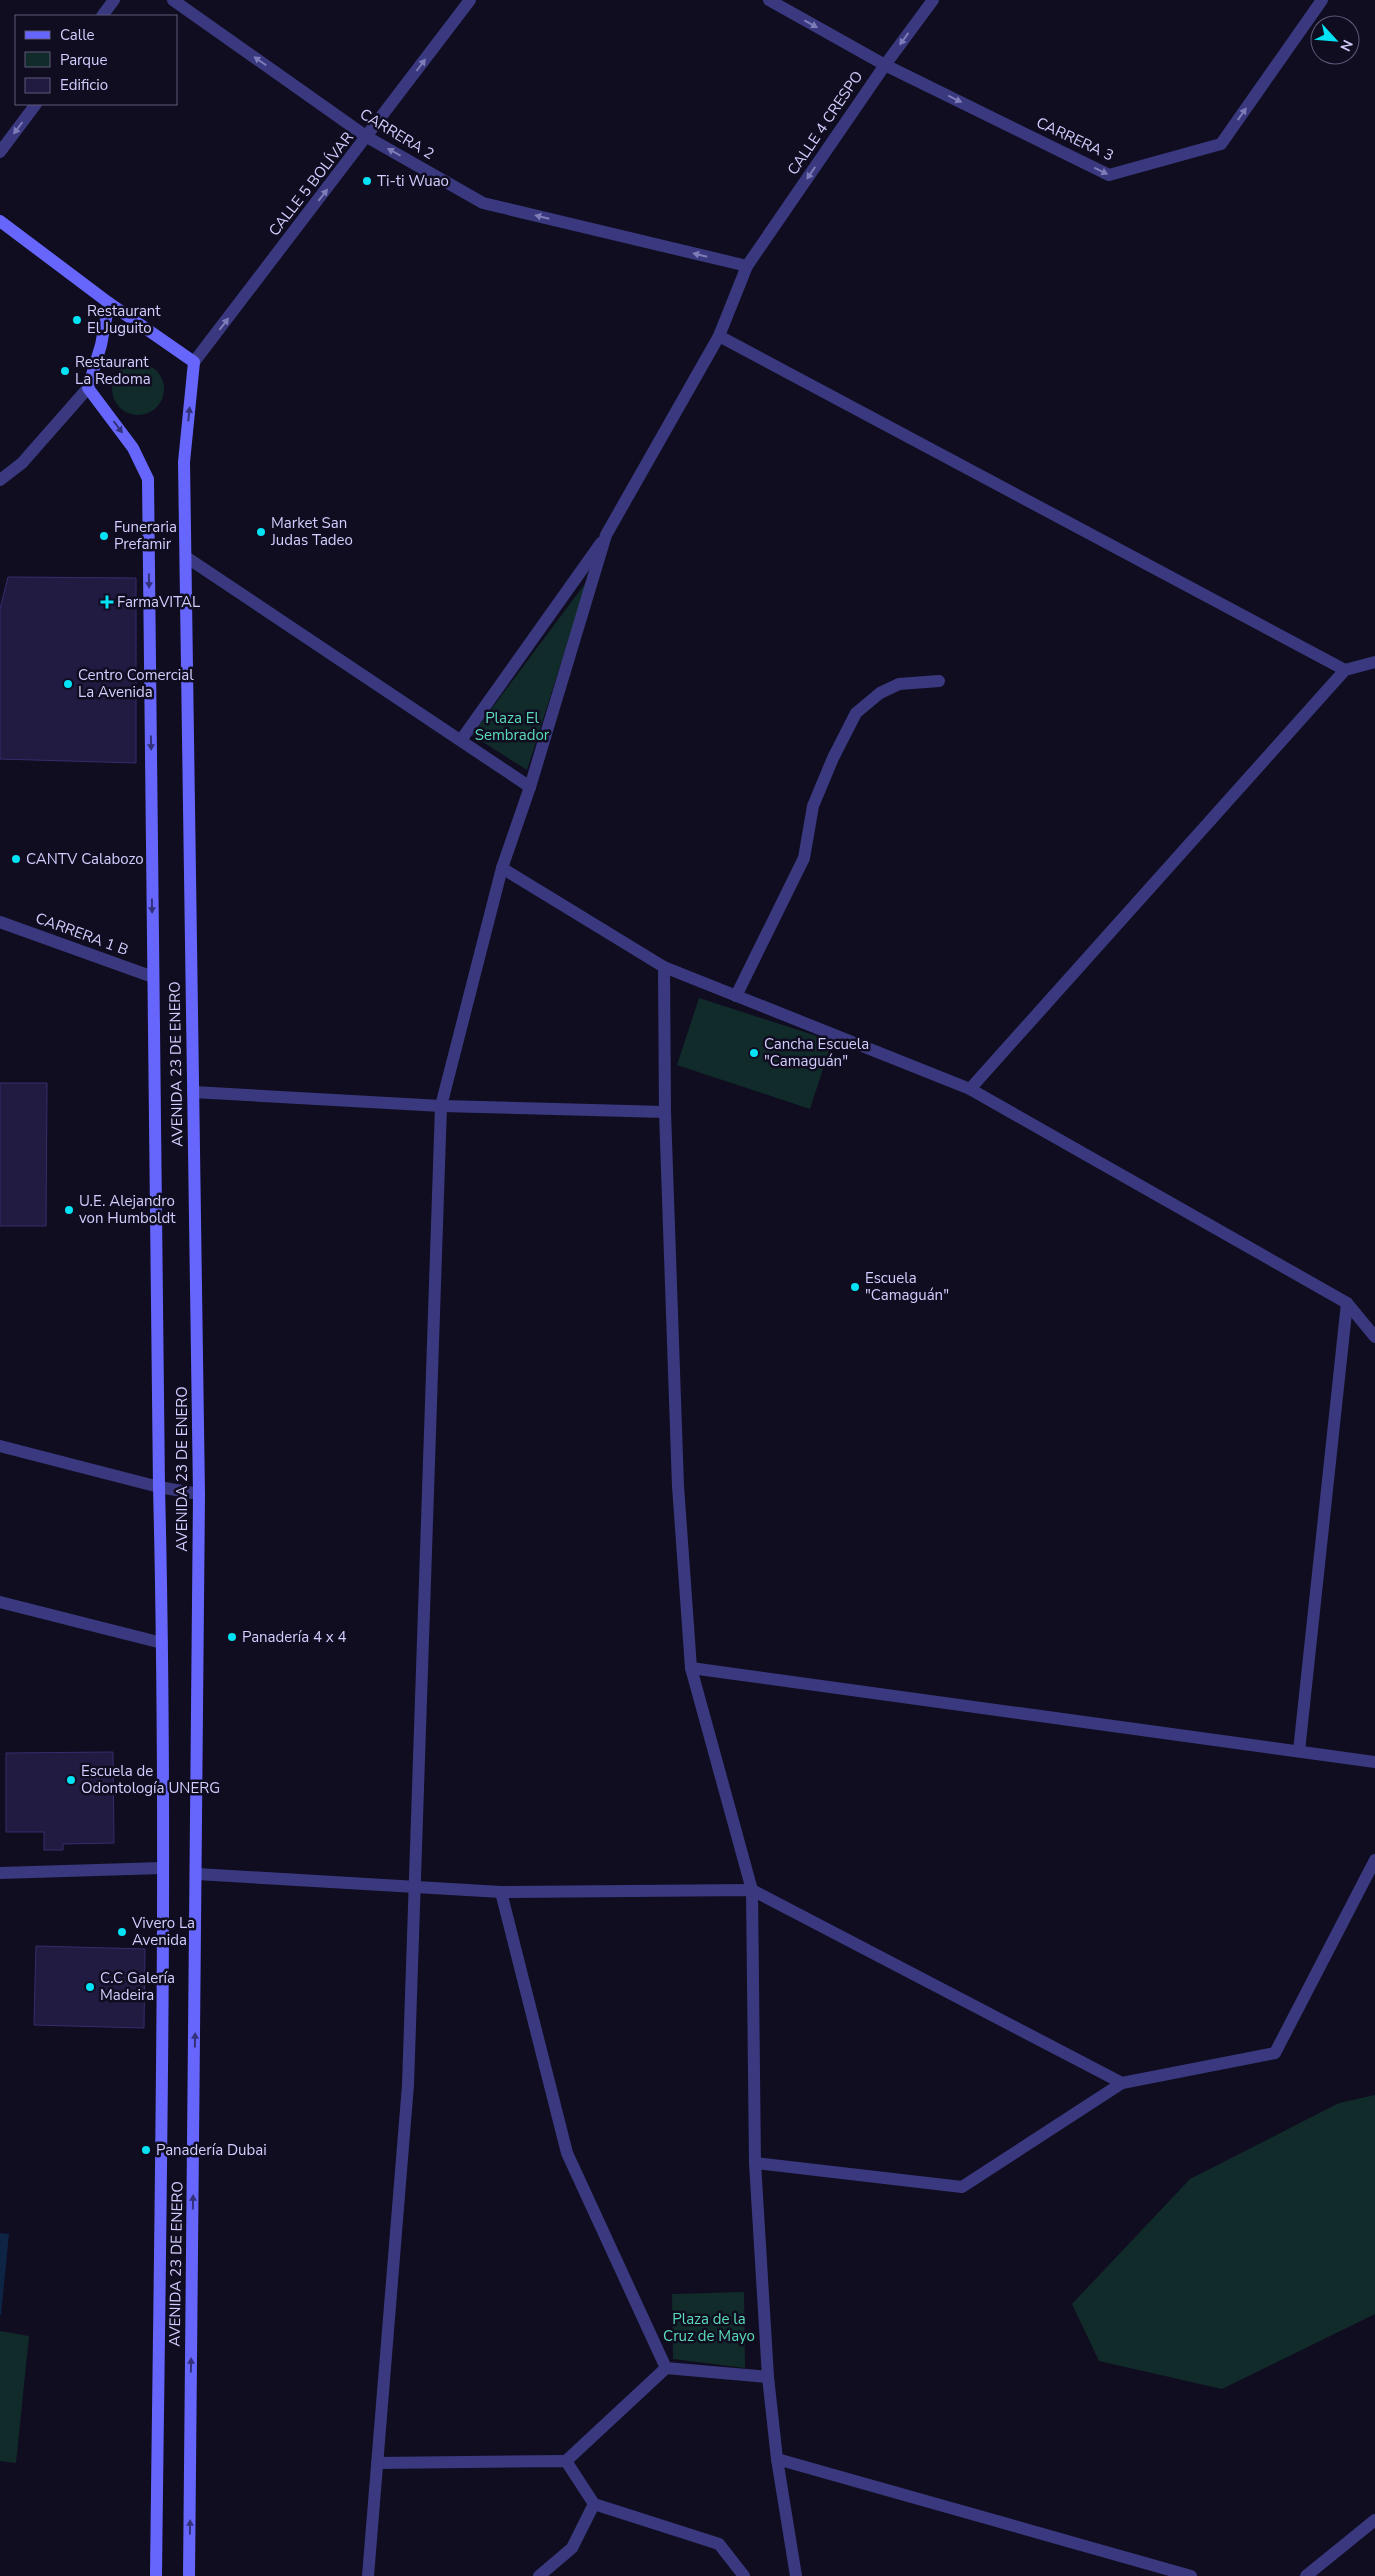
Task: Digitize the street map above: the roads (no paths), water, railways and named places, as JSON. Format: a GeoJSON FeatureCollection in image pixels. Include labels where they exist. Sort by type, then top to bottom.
{"type":"FeatureCollection","features":[{"type":"Feature","properties":{"kind":"main road"},"geometry":{"type":"LineString","coordinates":[[0,221],[109,304],[194,362]]}},
{"type":"Feature","properties":{"kind":"main road"},"geometry":{"type":"LineString","coordinates":[[88,388],[101,345],[109,304]]}},
{"type":"Feature","properties":{"kind":"main road","name":"AVENIDA 23 DE ENERO"},"geometry":{"type":"LineString","coordinates":[[189,2576],[197,1874],[199,1494],[184,462],[194,362]]}},
{"type":"Feature","properties":{"kind":"main road","name":"AVENIDA 23 DE ENERO"},"geometry":{"type":"LineString","coordinates":[[88,388],[133,448],[148,479],[162,1643],[156,2576]]}},
{"type":"Feature","properties":{"kind":"street"},"geometry":{"type":"LineString","coordinates":[[103,15],[114,0]]}},
{"type":"Feature","properties":{"kind":"street","name":"CARRERA 2"},"geometry":{"type":"LineString","coordinates":[[173,0],[368,138],[483,203],[747,266]]}},
{"type":"Feature","properties":{"kind":"street","name":"CALLE 5 BOLÍVAR"},"geometry":{"type":"LineString","coordinates":[[194,362],[368,138],[470,0]]}},
{"type":"Feature","properties":{"kind":"street","name":"CARRERA 3"},"geometry":{"type":"LineString","coordinates":[[769,0],[885,65],[1109,175],[1221,144],[1322,0]]}},
{"type":"Feature","properties":{"kind":"street","name":"CALLE 4 CRESPO"},"geometry":{"type":"LineString","coordinates":[[606,535],[718,336],[747,266],[885,65],[933,0]]}},
{"type":"Feature","properties":{"kind":"street"},"geometry":{"type":"LineString","coordinates":[[0,152],[35,105]]}},
{"type":"Feature","properties":{"kind":"street"},"geometry":{"type":"LineString","coordinates":[[718,336],[1345,670]]}},
{"type":"Feature","properties":{"kind":"street"},"geometry":{"type":"LineString","coordinates":[[0,480],[22,464],[88,388]]}},
{"type":"Feature","properties":{"kind":"street"},"geometry":{"type":"LineString","coordinates":[[460,740],[606,535]]}},
{"type":"Feature","properties":{"kind":"street"},"geometry":{"type":"LineString","coordinates":[[368,2576],[408,2085],[441,1106],[502,868],[530,787],[606,535]]}},
{"type":"Feature","properties":{"kind":"street"},"geometry":{"type":"LineString","coordinates":[[186,557],[530,787]]}},
{"type":"Feature","properties":{"kind":"street"},"geometry":{"type":"LineString","coordinates":[[970,1089],[1345,670],[1375,662]]}},
{"type":"Feature","properties":{"kind":"street"},"geometry":{"type":"LineString","coordinates":[[736,996],[804,858],[813,806],[833,758],[856,713],[880,693],[898,684],[939,681]]}},
{"type":"Feature","properties":{"kind":"street"},"geometry":{"type":"LineString","coordinates":[[502,868],[664,968],[970,1089],[1347,1302],[1375,1337]]}},
{"type":"Feature","properties":{"kind":"street","name":"CARRERA 1 B"},"geometry":{"type":"LineString","coordinates":[[0,922],[153,977]]}},
{"type":"Feature","properties":{"kind":"street"},"geometry":{"type":"LineString","coordinates":[[664,968],[665,1112],[678,1486],[691,1668],[752,1890],[755,2163],[768,2376],[777,2459],[796,2576]]}},
{"type":"Feature","properties":{"kind":"street"},"geometry":{"type":"LineString","coordinates":[[192,1092],[441,1106],[665,1112]]}},
{"type":"Feature","properties":{"kind":"street"},"geometry":{"type":"LineString","coordinates":[[1298,1751],[1347,1302]]}},
{"type":"Feature","properties":{"kind":"street"},"geometry":{"type":"LineString","coordinates":[[0,1446],[159,1487],[199,1494]]}},
{"type":"Feature","properties":{"kind":"street"},"geometry":{"type":"LineString","coordinates":[[0,1602],[162,1643]]}},
{"type":"Feature","properties":{"kind":"street"},"geometry":{"type":"LineString","coordinates":[[691,1668],[1375,1762]]}},
{"type":"Feature","properties":{"kind":"street"},"geometry":{"type":"LineString","coordinates":[[755,2163],[962,2187],[1122,2083],[1275,2053],[1375,1860]]}},
{"type":"Feature","properties":{"kind":"street"},"geometry":{"type":"LineString","coordinates":[[0,1873],[162,1868]]}},
{"type":"Feature","properties":{"kind":"street"},"geometry":{"type":"LineString","coordinates":[[197,1874],[500,1892],[752,1890],[1122,2083]]}},
{"type":"Feature","properties":{"kind":"street"},"geometry":{"type":"LineString","coordinates":[[500,1892],[567,2152],[666,2368]]}},
{"type":"Feature","properties":{"kind":"street"},"geometry":{"type":"LineString","coordinates":[[377,2463],[566,2461],[666,2368],[768,2376]]}},
{"type":"Feature","properties":{"kind":"street"},"geometry":{"type":"LineString","coordinates":[[777,2459],[1192,2576]]}},
{"type":"Feature","properties":{"kind":"street"},"geometry":{"type":"LineString","coordinates":[[566,2461],[594,2504],[719,2544],[744,2576]]}},
{"type":"Feature","properties":{"kind":"street"},"geometry":{"type":"LineString","coordinates":[[539,2576],[572,2548],[594,2504]]}},
{"type":"Feature","properties":{"kind":"street"},"geometry":{"type":"LineString","coordinates":[[1306,2576],[1375,2520]]}},
{"type":"Feature","properties":{"kind":"water"},"geometry":{"type":"Polygon","coordinates":[[[0,2233],[9,2234],[1,2315],[0,2315],[0,2233]]]}},
{"type":"Feature","properties":{"kind":"place","name":"Ti-ti Wuao"},"geometry":{"type":"Point","coordinates":[367,181]}},
{"type":"Feature","properties":{"kind":"place","name":"Restaurant El Juguito"},"geometry":{"type":"Point","coordinates":[77,320]}},
{"type":"Feature","properties":{"kind":"place","name":"Restaurant La Redoma"},"geometry":{"type":"Point","coordinates":[65,371]}},
{"type":"Feature","properties":{"kind":"place","name":"Market San Judas Tadeo"},"geometry":{"type":"Point","coordinates":[261,532]}},
{"type":"Feature","properties":{"kind":"place","name":"Funeraria Prefamir"},"geometry":{"type":"Point","coordinates":[104,536]}},
{"type":"Feature","properties":{"kind":"place","name":"FarmaVITAL"},"geometry":{"type":"Point","coordinates":[107,602]}},
{"type":"Feature","properties":{"kind":"place","name":"Centro Comercial La Avenida"},"geometry":{"type":"Point","coordinates":[68,684]}},
{"type":"Feature","properties":{"kind":"place","name":"CANTV Calabozo"},"geometry":{"type":"Point","coordinates":[16,859]}},
{"type":"Feature","properties":{"kind":"place","name":"Cancha Escuela \"Camaguán\""},"geometry":{"type":"Point","coordinates":[754,1053]}},
{"type":"Feature","properties":{"kind":"place","name":"U.E. Alejandro von Humboldt"},"geometry":{"type":"Point","coordinates":[69,1210]}},
{"type":"Feature","properties":{"kind":"place","name":"Escuela \"Camaguán\""},"geometry":{"type":"Point","coordinates":[855,1287]}},
{"type":"Feature","properties":{"kind":"place","name":"Panadería 4 x 4"},"geometry":{"type":"Point","coordinates":[232,1637]}},
{"type":"Feature","properties":{"kind":"place","name":"Escuela de Odontología UNERG"},"geometry":{"type":"Point","coordinates":[71,1780]}},
{"type":"Feature","properties":{"kind":"place","name":"Vivero La Avenida"},"geometry":{"type":"Point","coordinates":[122,1932]}},
{"type":"Feature","properties":{"kind":"place","name":"C.C Galería Madeira"},"geometry":{"type":"Point","coordinates":[90,1987]}},
{"type":"Feature","properties":{"kind":"place","name":"Panadería Dubai"},"geometry":{"type":"Point","coordinates":[146,2150]}},
{"type":"Feature","properties":{"kind":"park label","name":"Plaza El Sembrador"},"geometry":{"type":"Point","coordinates":[512,726]}},
{"type":"Feature","properties":{"kind":"park label","name":"Plaza de la Cruz de Mayo"},"geometry":{"type":"Point","coordinates":[709,2328]}}]}
